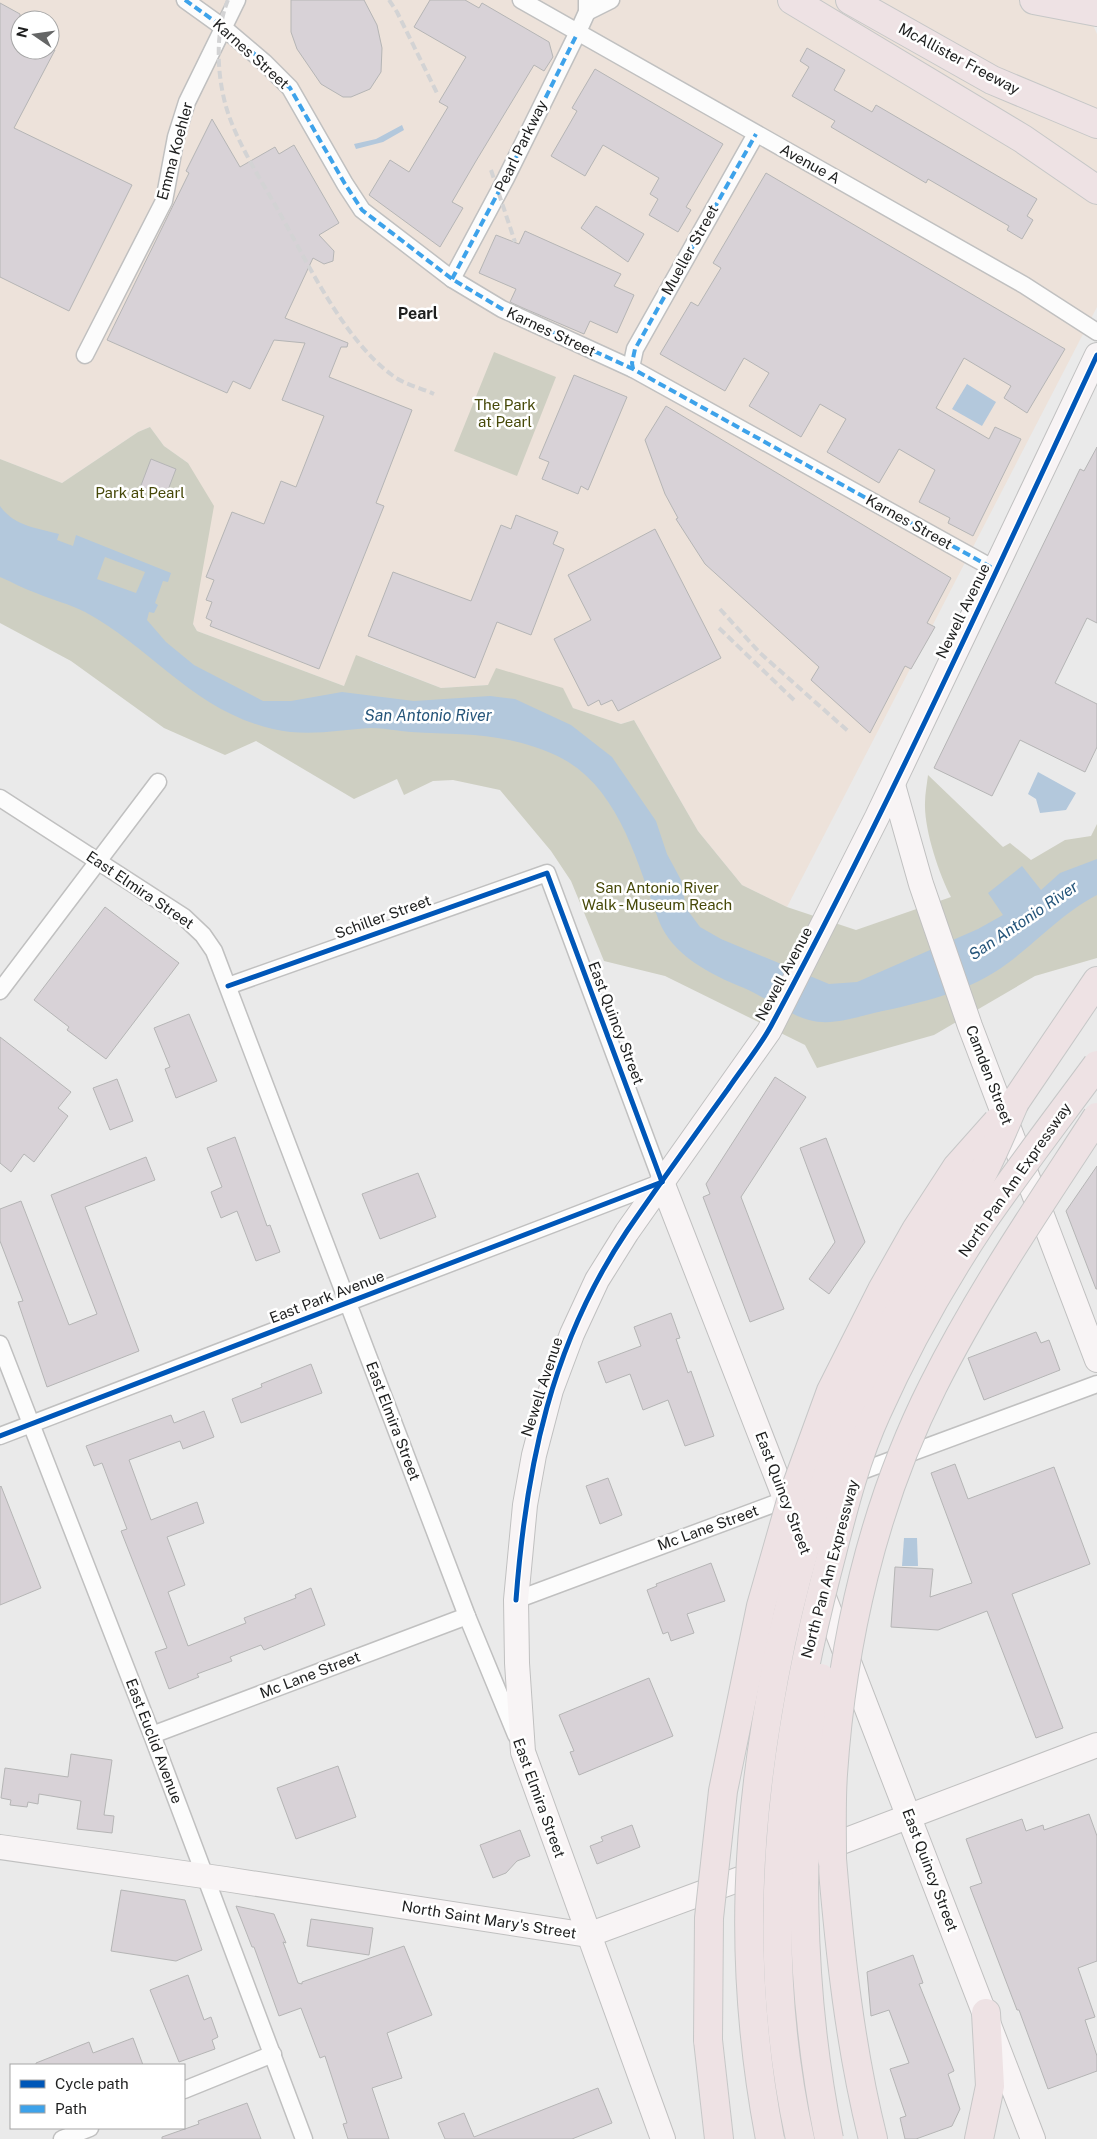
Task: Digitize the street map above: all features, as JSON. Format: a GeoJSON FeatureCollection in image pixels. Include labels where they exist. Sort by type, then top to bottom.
{"type":"FeatureCollection","features":[{"type":"Feature","properties":{"kind":"highway"},"geometry":{"type":"LineString","coordinates":[[792,0],[1022,139],[1097,190]]}},
{"type":"Feature","properties":{"kind":"highway","name":"McAllister Freeway"},"geometry":{"type":"LineString","coordinates":[[850,0],[992,80],[1097,124]]}},
{"type":"Feature","properties":{"kind":"highway"},"geometry":{"type":"LineString","coordinates":[[1034,0],[1097,12]]}},
{"type":"Feature","properties":{"kind":"highway","name":"North Pan Am Expressway"},"geometry":{"type":"LineString","coordinates":[[718,2139],[708,2040],[708,1918],[721,1800],[761,1606],[791,1501],[831,1391],[882,1290],[916,1230],[957,1167],[1015,1102],[1097,981]]}},
{"type":"Feature","properties":{"kind":"highway","name":"North Pan Am Expressway"},"geometry":{"type":"LineString","coordinates":[[800,2139],[782,2032],[778,1962],[778,1874],[781,1821],[789,1750],[806,1660],[823,1586],[851,1485],[876,1414],[937,1297],[981,1225],[1097,1067]]}},
{"type":"Feature","properties":{"kind":"highway","name":"North Pan Am Expressway"},"geometry":{"type":"LineString","coordinates":[[829,2139],[815,2054],[810,2008],[807,1954],[806,1821],[816,1710],[844,1569],[872,1474],[918,1366],[951,1303],[1097,1067]]}},
{"type":"Feature","properties":{"kind":"highway","name":"North Pan Am Expressway"},"geometry":{"type":"LineString","coordinates":[[770,2139],[754,2038],[749,1968],[748,1898],[759,1762],[792,1596],[813,1516],[834,1455],[878,1353],[932,1255],[978,1183],[1015,1102]]}},
{"type":"Feature","properties":{"kind":"highway"},"geometry":{"type":"LineString","coordinates":[[859,2139],[846,2082],[836,2019],[833,1963],[833,1775],[841,1694],[850,1642],[872,1547],[901,1460],[933,1386],[1003,1260],[1097,1118]]}},
{"type":"Feature","properties":{"kind":"highway"},"geometry":{"type":"LineString","coordinates":[[1003,1260],[1097,1132]]}},
{"type":"Feature","properties":{"kind":"highway"},"geometry":{"type":"LineString","coordinates":[[832,1859],[842,1970],[858,2072],[873,2139]]}},
{"type":"Feature","properties":{"kind":"highway"},"geometry":{"type":"LineString","coordinates":[[979,2139],[990,2086],[986,2013]]}},
{"type":"Feature","properties":{"kind":"highway"},"geometry":{"type":"LineString","coordinates":[[708,2040],[709,2139]]}},
{"type":"Feature","properties":{"kind":"main road","name":"Newell Avenue"},"geometry":{"type":"LineString","coordinates":[[523,1752],[517,1663],[516,1600],[525,1505],[534,1455],[551,1390],[572,1334],[596,1280],[627,1232],[769,1031],[830,914],[996,570],[1097,355]]}},
{"type":"Feature","properties":{"kind":"main road","name":"Camden Street"},"geometry":{"type":"LineString","coordinates":[[892,785],[921,884],[970,1026],[1097,1360]]}},
{"type":"Feature","properties":{"kind":"main road","name":"East Quincy Street"},"geometry":{"type":"LineString","coordinates":[[662,1182],[986,2013],[1033,2139]]}},
{"type":"Feature","properties":{"kind":"main road","name":"North Saint Mary's Street"},"geometry":{"type":"LineString","coordinates":[[0,1847],[205,1876],[588,1935],[909,1817],[1097,1745]]}},
{"type":"Feature","properties":{"kind":"main road","name":"East Elmira Street"},"geometry":{"type":"LineString","coordinates":[[523,1752],[663,2139]]}},
{"type":"Feature","properties":{"kind":"street","name":"Karnes Street"},"geometry":{"type":"LineString","coordinates":[[185,0],[224,28],[264,62],[290,88],[344,184],[362,210],[452,278],[502,309],[634,369],[996,570]]}},
{"type":"Feature","properties":{"kind":"street","name":"Emma Koehler"},"geometry":{"type":"LineString","coordinates":[[85,355],[164,201],[176,137],[187,102],[237,0]]}},
{"type":"Feature","properties":{"kind":"street","name":"Avenue A"},"geometry":{"type":"LineString","coordinates":[[520,0],[577,34],[1024,285],[1097,332]]}},
{"type":"Feature","properties":{"kind":"street","name":"Pearl Parkway"},"geometry":{"type":"LineString","coordinates":[[452,278],[506,178],[577,34],[587,6],[611,0]]}},
{"type":"Feature","properties":{"kind":"street","name":"Mueller Street"},"geometry":{"type":"LineString","coordinates":[[634,369],[632,363],[635,349],[756,134]]}},
{"type":"Feature","properties":{"kind":"street"},"geometry":{"type":"LineString","coordinates":[[0,991],[158,782]]}},
{"type":"Feature","properties":{"kind":"street","name":"East Elmira Street"},"geometry":{"type":"LineString","coordinates":[[0,798],[184,917],[203,934],[214,951],[467,1616],[523,1752]]}},
{"type":"Feature","properties":{"kind":"street","name":"Schiller Street"},"geometry":{"type":"LineString","coordinates":[[228,986],[547,873]]}},
{"type":"Feature","properties":{"kind":"street","name":"East Quincy Street"},"geometry":{"type":"LineString","coordinates":[[547,873],[662,1182]]}},
{"type":"Feature","properties":{"kind":"street","name":"East Park Avenue"},"geometry":{"type":"LineString","coordinates":[[0,1436],[662,1182]]}},
{"type":"Feature","properties":{"kind":"street","name":"East Euclid Avenue"},"geometry":{"type":"LineString","coordinates":[[0,1344],[152,1735],[304,2139]]}},
{"type":"Feature","properties":{"kind":"street","name":"Mc Lane Street"},"geometry":{"type":"LineString","coordinates":[[516,1600],[1097,1384]]}},
{"type":"Feature","properties":{"kind":"street","name":"Mc Lane Street"},"geometry":{"type":"LineString","coordinates":[[152,1735],[467,1616]]}},
{"type":"Feature","properties":{"kind":"street"},"geometry":{"type":"LineString","coordinates":[[185,2090],[273,2054]]}},
{"type":"Feature","properties":{"kind":"street"},"geometry":{"type":"LineString","coordinates":[[62,2139],[87,2129]]}},
{"type":"Feature","properties":{"kind":"shaded area"},"geometry":{"type":"Polygon","coordinates":[[[0,0],[1041,0],[1093,25],[1097,34],[1097,307],[787,907],[742,885],[698,831],[634,720],[621,724],[573,708],[562,688],[488,685],[441,688],[373,661],[344,686],[197,631],[193,624],[188,463],[164,446],[150,427],[138,432],[62,483],[0,459],[0,0]]]}},
{"type":"Feature","properties":{"kind":"green space","name":"The Park at Pearl"},"geometry":{"type":"Polygon","coordinates":[[[494,352],[556,377],[517,476],[454,451],[494,352]]]}},
{"type":"Feature","properties":{"kind":"green space","name":"San Antonio River Walk - Museum Reach"},"geometry":{"type":"Polygon","coordinates":[[[150,427],[164,446],[188,463],[214,506],[193,624],[197,631],[344,686],[356,655],[441,688],[488,685],[496,668],[563,688],[573,708],[621,724],[634,720],[698,831],[742,885],[787,907],[856,930],[951,897],[937,864],[927,825],[925,803],[928,775],[1003,847],[1010,843],[1031,860],[1065,840],[1091,836],[1097,824],[1097,958],[1035,976],[934,1035],[817,1068],[805,1045],[665,976],[604,961],[571,881],[551,851],[500,790],[453,780],[433,781],[404,795],[397,779],[354,799],[256,741],[225,755],[164,728],[71,661],[0,623],[0,459],[62,483],[138,432],[150,427]]]}},
{"type":"Feature","properties":{"kind":"water"},"geometry":{"type":"Polygon","coordinates":[[[402,125],[404,130],[383,142],[356,149],[354,144],[376,139],[402,125]]]}},
{"type":"Feature","properties":{"kind":"water"},"geometry":{"type":"Polygon","coordinates":[[[967,384],[996,402],[982,426],[952,409],[967,384]]]}},
{"type":"Feature","properties":{"kind":"water","name":"San Antonio River"},"geometry":{"type":"Polygon","coordinates":[[[0,506],[19,522],[59,534],[57,540],[73,546],[76,535],[171,573],[168,582],[163,581],[155,603],[158,605],[154,613],[149,612],[147,620],[166,642],[194,665],[263,701],[291,701],[342,692],[414,701],[490,696],[515,699],[571,725],[612,757],[656,821],[667,854],[681,880],[686,908],[700,927],[721,939],[829,984],[857,982],[978,929],[1003,915],[988,893],[1022,866],[1041,890],[1060,873],[1097,859],[1097,895],[1072,910],[1008,963],[978,982],[927,1000],[850,1019],[834,1022],[809,1020],[793,1014],[706,970],[683,954],[673,944],[659,921],[622,825],[609,803],[594,783],[575,767],[553,754],[517,742],[465,734],[411,732],[381,728],[322,732],[273,729],[245,720],[196,694],[132,643],[85,612],[0,577],[0,506]],[[105,557],[97,579],[136,593],[145,572],[105,557]]]}},
{"type":"Feature","properties":{"kind":"water"},"geometry":{"type":"Polygon","coordinates":[[[1038,772],[1076,793],[1066,810],[1040,813],[1036,799],[1028,794],[1038,772]]]}},
{"type":"Feature","properties":{"kind":"water"},"geometry":{"type":"Polygon","coordinates":[[[904,1538],[917,1538],[918,1566],[902,1566],[904,1538]]]}},
{"type":"Feature","properties":{"kind":"building"},"geometry":{"type":"Polygon","coordinates":[[[291,0],[364,0],[377,25],[382,48],[381,72],[370,89],[351,97],[343,97],[321,84],[297,49],[291,32],[291,0]]]}},
{"type":"Feature","properties":{"kind":"building"},"geometry":{"type":"Polygon","coordinates":[[[430,0],[465,0],[479,8],[482,3],[549,42],[553,57],[544,71],[534,65],[476,161],[452,202],[463,208],[440,247],[369,195],[390,160],[409,172],[448,107],[439,102],[466,57],[414,27],[430,0]]]}},
{"type":"Feature","properties":{"kind":"building"},"geometry":{"type":"Polygon","coordinates":[[[0,3],[13,10],[10,10],[10,60],[50,60],[14,128],[132,185],[69,311],[0,277],[0,3]]]}},
{"type":"Feature","properties":{"kind":"building"},"geometry":{"type":"Polygon","coordinates":[[[807,48],[845,70],[834,90],[872,112],[876,105],[1037,199],[1027,216],[1033,220],[1022,239],[1007,230],[1009,226],[928,179],[926,183],[831,127],[835,121],[792,96],[809,67],[800,61],[807,48]]]}},
{"type":"Feature","properties":{"kind":"building"},"geometry":{"type":"Polygon","coordinates":[[[595,69],[723,144],[686,207],[691,210],[678,232],[649,215],[658,199],[650,194],[659,178],[603,145],[585,176],[551,156],[577,111],[572,108],[595,69]]]}},
{"type":"Feature","properties":{"kind":"building"},"geometry":{"type":"Polygon","coordinates":[[[212,119],[240,167],[275,147],[279,154],[294,145],[339,223],[319,235],[334,251],[333,261],[324,264],[313,258],[285,318],[348,343],[347,347],[341,347],[329,377],[412,410],[376,503],[384,506],[319,669],[210,626],[212,621],[206,618],[212,602],[206,600],[214,580],[206,577],[232,512],[264,524],[281,481],[296,487],[324,416],[282,400],[305,343],[274,340],[250,389],[233,381],[227,393],[107,340],[189,173],[186,171],[212,119]]]}},
{"type":"Feature","properties":{"kind":"building"},"geometry":{"type":"Polygon","coordinates":[[[766,173],[1065,349],[1027,413],[1004,398],[1011,386],[964,358],[936,408],[989,439],[995,427],[1021,439],[973,536],[948,523],[950,518],[919,502],[935,470],[899,449],[879,483],[827,452],[846,419],[820,404],[801,437],[749,406],[769,373],[744,358],[725,391],[660,354],[691,302],[698,306],[721,268],[713,263],[766,173]]]}},
{"type":"Feature","properties":{"kind":"building"},"geometry":{"type":"Polygon","coordinates":[[[596,206],[644,234],[628,262],[581,228],[596,206]]]}},
{"type":"Feature","properties":{"kind":"building"},"geometry":{"type":"Polygon","coordinates":[[[525,231],[621,274],[614,286],[634,295],[617,333],[590,321],[584,334],[523,308],[510,302],[516,289],[479,273],[496,235],[519,244],[525,231]]]}},
{"type":"Feature","properties":{"kind":"building"},"geometry":{"type":"Polygon","coordinates":[[[574,375],[627,397],[588,490],[581,486],[578,494],[542,479],[549,462],[539,458],[574,375]]]}},
{"type":"Feature","properties":{"kind":"building"},"geometry":{"type":"Polygon","coordinates":[[[666,406],[951,578],[927,623],[935,627],[911,669],[905,666],[870,733],[811,680],[819,667],[705,564],[676,519],[678,518],[665,494],[645,440],[666,406]]]}},
{"type":"Feature","properties":{"kind":"building"},"geometry":{"type":"Polygon","coordinates":[[[1097,447],[1097,623],[1087,618],[1055,683],[1097,704],[1097,747],[1085,772],[1020,740],[992,796],[934,768],[1080,469],[1084,471],[1097,447]]]}},
{"type":"Feature","properties":{"kind":"building"},"geometry":{"type":"Polygon","coordinates":[[[151,459],[176,469],[165,498],[140,488],[151,459]]]}},
{"type":"Feature","properties":{"kind":"building"},"geometry":{"type":"Polygon","coordinates":[[[516,515],[558,532],[553,544],[564,549],[531,635],[497,622],[475,678],[368,636],[393,572],[471,601],[501,525],[511,529],[516,515]]]}},
{"type":"Feature","properties":{"kind":"building"},"geometry":{"type":"Polygon","coordinates":[[[655,529],[721,658],[618,711],[612,700],[601,705],[599,700],[588,706],[554,639],[591,620],[568,575],[655,529]]]}},
{"type":"Feature","properties":{"kind":"building"},"geometry":{"type":"Polygon","coordinates":[[[105,907],[179,963],[106,1059],[67,1030],[69,1027],[34,1000],[105,907]]]}},
{"type":"Feature","properties":{"kind":"building"},"geometry":{"type":"Polygon","coordinates":[[[189,1014],[217,1081],[176,1098],[165,1069],[170,1067],[154,1028],[189,1014]]]}},
{"type":"Feature","properties":{"kind":"building"},"geometry":{"type":"Polygon","coordinates":[[[0,1037],[71,1092],[58,1108],[68,1116],[34,1162],[24,1154],[11,1172],[0,1163],[0,1037]]]}},
{"type":"Feature","properties":{"kind":"building"},"geometry":{"type":"Polygon","coordinates":[[[775,1077],[806,1097],[741,1197],[784,1309],[750,1322],[703,1197],[710,1194],[706,1184],[775,1077]]]}},
{"type":"Feature","properties":{"kind":"building"},"geometry":{"type":"Polygon","coordinates":[[[117,1079],[133,1121],[110,1130],[93,1088],[117,1079]]]}},
{"type":"Feature","properties":{"kind":"building"},"geometry":{"type":"Polygon","coordinates":[[[235,1137],[267,1226],[270,1225],[280,1252],[256,1261],[237,1211],[221,1218],[211,1192],[222,1187],[207,1148],[235,1137]]]}},
{"type":"Feature","properties":{"kind":"building"},"geometry":{"type":"Polygon","coordinates":[[[826,1138],[865,1242],[829,1294],[809,1279],[835,1242],[800,1148],[826,1138]]]}},
{"type":"Feature","properties":{"kind":"building"},"geometry":{"type":"Polygon","coordinates":[[[146,1157],[155,1180],[85,1207],[139,1351],[47,1387],[18,1302],[23,1301],[0,1241],[0,1209],[21,1201],[69,1325],[97,1314],[51,1195],[146,1157]]]}},
{"type":"Feature","properties":{"kind":"building"},"geometry":{"type":"Polygon","coordinates":[[[1097,1166],[1097,1289],[1096,1289],[1066,1211],[1097,1166]]]}},
{"type":"Feature","properties":{"kind":"building"},"geometry":{"type":"Polygon","coordinates":[[[418,1173],[436,1217],[380,1239],[362,1194],[418,1173]]]}},
{"type":"Feature","properties":{"kind":"building"},"geometry":{"type":"Polygon","coordinates":[[[671,1313],[680,1338],[676,1339],[688,1373],[691,1371],[714,1436],[685,1446],[668,1400],[643,1410],[630,1374],[606,1383],[598,1362],[641,1346],[634,1327],[671,1313]]]}},
{"type":"Feature","properties":{"kind":"building"},"geometry":{"type":"Polygon","coordinates":[[[1036,1332],[1041,1343],[1049,1340],[1060,1370],[984,1400],[968,1358],[1036,1332]]]}},
{"type":"Feature","properties":{"kind":"building"},"geometry":{"type":"Polygon","coordinates":[[[311,1364],[322,1393],[241,1423],[232,1399],[262,1387],[261,1384],[311,1364]]]}},
{"type":"Feature","properties":{"kind":"building"},"geometry":{"type":"Polygon","coordinates":[[[204,1411],[214,1437],[183,1449],[180,1441],[129,1460],[151,1520],[197,1502],[204,1523],[167,1537],[185,1585],[168,1592],[188,1646],[246,1623],[244,1618],[296,1598],[295,1595],[311,1588],[325,1625],[264,1650],[261,1645],[230,1657],[232,1661],[197,1674],[199,1677],[169,1689],[155,1652],[167,1648],[121,1531],[127,1529],[102,1463],[94,1466],[86,1446],[171,1415],[174,1423],[204,1411]]]}},
{"type":"Feature","properties":{"kind":"building"},"geometry":{"type":"Polygon","coordinates":[[[955,1464],[968,1499],[1054,1467],[1090,1564],[1012,1594],[1063,1728],[1036,1738],[987,1611],[938,1630],[891,1627],[895,1567],[933,1569],[930,1597],[972,1583],[931,1473],[955,1464]]]}},
{"type":"Feature","properties":{"kind":"building"},"geometry":{"type":"Polygon","coordinates":[[[608,1478],[622,1515],[600,1524],[586,1486],[608,1478]]]}},
{"type":"Feature","properties":{"kind":"building"},"geometry":{"type":"Polygon","coordinates":[[[0,1487],[41,1588],[0,1605],[0,1487]]]}},
{"type":"Feature","properties":{"kind":"building"},"geometry":{"type":"Polygon","coordinates":[[[711,1563],[725,1601],[687,1614],[694,1633],[671,1641],[668,1632],[663,1634],[647,1590],[657,1586],[656,1584],[711,1563]]]}},
{"type":"Feature","properties":{"kind":"building"},"geometry":{"type":"Polygon","coordinates":[[[649,1678],[673,1736],[579,1775],[570,1752],[574,1751],[559,1715],[649,1678]]]}},
{"type":"Feature","properties":{"kind":"building"},"geometry":{"type":"Polygon","coordinates":[[[71,1754],[112,1760],[104,1815],[114,1816],[112,1833],[77,1829],[81,1801],[39,1794],[38,1804],[28,1802],[27,1807],[10,1805],[11,1800],[1,1798],[5,1768],[68,1777],[71,1754]]]}},
{"type":"Feature","properties":{"kind":"building"},"geometry":{"type":"Polygon","coordinates":[[[338,1766],[356,1817],[296,1839],[277,1788],[338,1766]]]}},
{"type":"Feature","properties":{"kind":"building"},"geometry":{"type":"Polygon","coordinates":[[[1089,1814],[1097,1836],[1097,1961],[1078,1968],[1095,2017],[1085,2020],[1097,2056],[1097,2071],[1048,2089],[970,1887],[982,1883],[966,1839],[1022,1819],[1026,1831],[1043,1825],[1044,1830],[1089,1814]]]}},
{"type":"Feature","properties":{"kind":"building"},"geometry":{"type":"Polygon","coordinates":[[[632,1825],[640,1847],[597,1864],[590,1846],[603,1841],[601,1837],[632,1825]]]}},
{"type":"Feature","properties":{"kind":"building"},"geometry":{"type":"Polygon","coordinates":[[[520,1830],[530,1856],[517,1861],[506,1873],[493,1878],[480,1845],[520,1830]]]}},
{"type":"Feature","properties":{"kind":"building"},"geometry":{"type":"Polygon","coordinates":[[[121,1890],[185,1900],[202,1950],[176,1961],[111,1951],[121,1890]]]}},
{"type":"Feature","properties":{"kind":"building"},"geometry":{"type":"Polygon","coordinates":[[[236,1906],[274,1914],[286,1943],[283,1942],[298,1983],[302,1984],[302,1982],[404,1946],[432,2015],[387,2033],[402,2078],[372,2088],[389,2139],[348,2139],[343,2124],[347,2123],[325,2056],[320,2058],[301,2008],[279,2016],[254,1947],[252,1947],[236,1906]]]}},
{"type":"Feature","properties":{"kind":"building"},"geometry":{"type":"Polygon","coordinates":[[[311,1919],[373,1928],[369,1955],[307,1946],[311,1919]]]}},
{"type":"Feature","properties":{"kind":"building"},"geometry":{"type":"Polygon","coordinates":[[[913,1955],[923,1983],[919,1984],[954,2071],[948,2074],[960,2109],[952,2126],[916,2139],[905,2139],[900,2118],[906,2116],[890,2069],[909,2063],[889,2010],[871,2016],[867,1972],[913,1955]]]}},
{"type":"Feature","properties":{"kind":"building"},"geometry":{"type":"Polygon","coordinates":[[[188,1975],[204,2020],[211,2017],[218,2037],[212,2040],[215,2049],[179,2062],[150,1990],[188,1975]]]}},
{"type":"Feature","properties":{"kind":"building"},"geometry":{"type":"Polygon","coordinates":[[[133,2038],[143,2064],[36,2064],[89,2042],[93,2053],[133,2038]]]}},
{"type":"Feature","properties":{"kind":"building"},"geometry":{"type":"Polygon","coordinates":[[[598,2088],[612,2123],[572,2139],[445,2139],[438,2123],[464,2113],[474,2137],[598,2088]]]}},
{"type":"Feature","properties":{"kind":"building"},"geometry":{"type":"Polygon","coordinates":[[[247,2103],[261,2139],[162,2139],[162,2137],[199,2124],[198,2121],[247,2103]]]}},
{"type":"Feature","properties":{"kind":"railway"},"geometry":{"type":"LineString","coordinates":[[228,0],[219,43],[220,73],[229,116],[245,152],[314,276],[342,321],[358,342],[396,378],[434,394]]}},
{"type":"Feature","properties":{"kind":"railway"},"geometry":{"type":"LineString","coordinates":[[389,0],[397,12],[437,93]]}},
{"type":"Feature","properties":{"kind":"railway"},"geometry":{"type":"LineString","coordinates":[[491,170],[515,242]]}},
{"type":"Feature","properties":{"kind":"railway"},"geometry":{"type":"LineString","coordinates":[[720,609],[760,653],[849,732]]}},
{"type":"Feature","properties":{"kind":"railway"},"geometry":{"type":"LineString","coordinates":[[719,628],[795,701]]}},
{"type":"Feature","properties":{"kind":"marked path"},"geometry":{"type":"LineString","coordinates":[[185,0],[224,28],[264,62],[290,88],[362,210],[452,279],[502,309],[633,369],[996,570]]}},
{"type":"Feature","properties":{"kind":"marked path"},"geometry":{"type":"LineString","coordinates":[[452,279],[506,178],[577,34]]}},
{"type":"Feature","properties":{"kind":"marked path"},"geometry":{"type":"LineString","coordinates":[[633,369],[632,363],[635,349],[756,134]]}},
{"type":"Feature","properties":{"kind":"cycle path"},"geometry":{"type":"LineString","coordinates":[[516,1600],[527,1502],[535,1455],[561,1362],[579,1318],[601,1274],[627,1231],[756,1050],[771,1026],[815,944],[898,777],[1097,355]]}},
{"type":"Feature","properties":{"kind":"cycle path"},"geometry":{"type":"LineString","coordinates":[[228,986],[547,873],[662,1182]]}},
{"type":"Feature","properties":{"kind":"cycle path"},"geometry":{"type":"LineString","coordinates":[[0,1436],[662,1182]]}},
{"type":"Feature","properties":{"kind":"district","name":"Pearl"},"geometry":{"type":"Point","coordinates":[418,313]}},
{"type":"Feature","properties":{"kind":"park label","name":"Park at Pearl"},"geometry":{"type":"Point","coordinates":[140,493]}}]}
